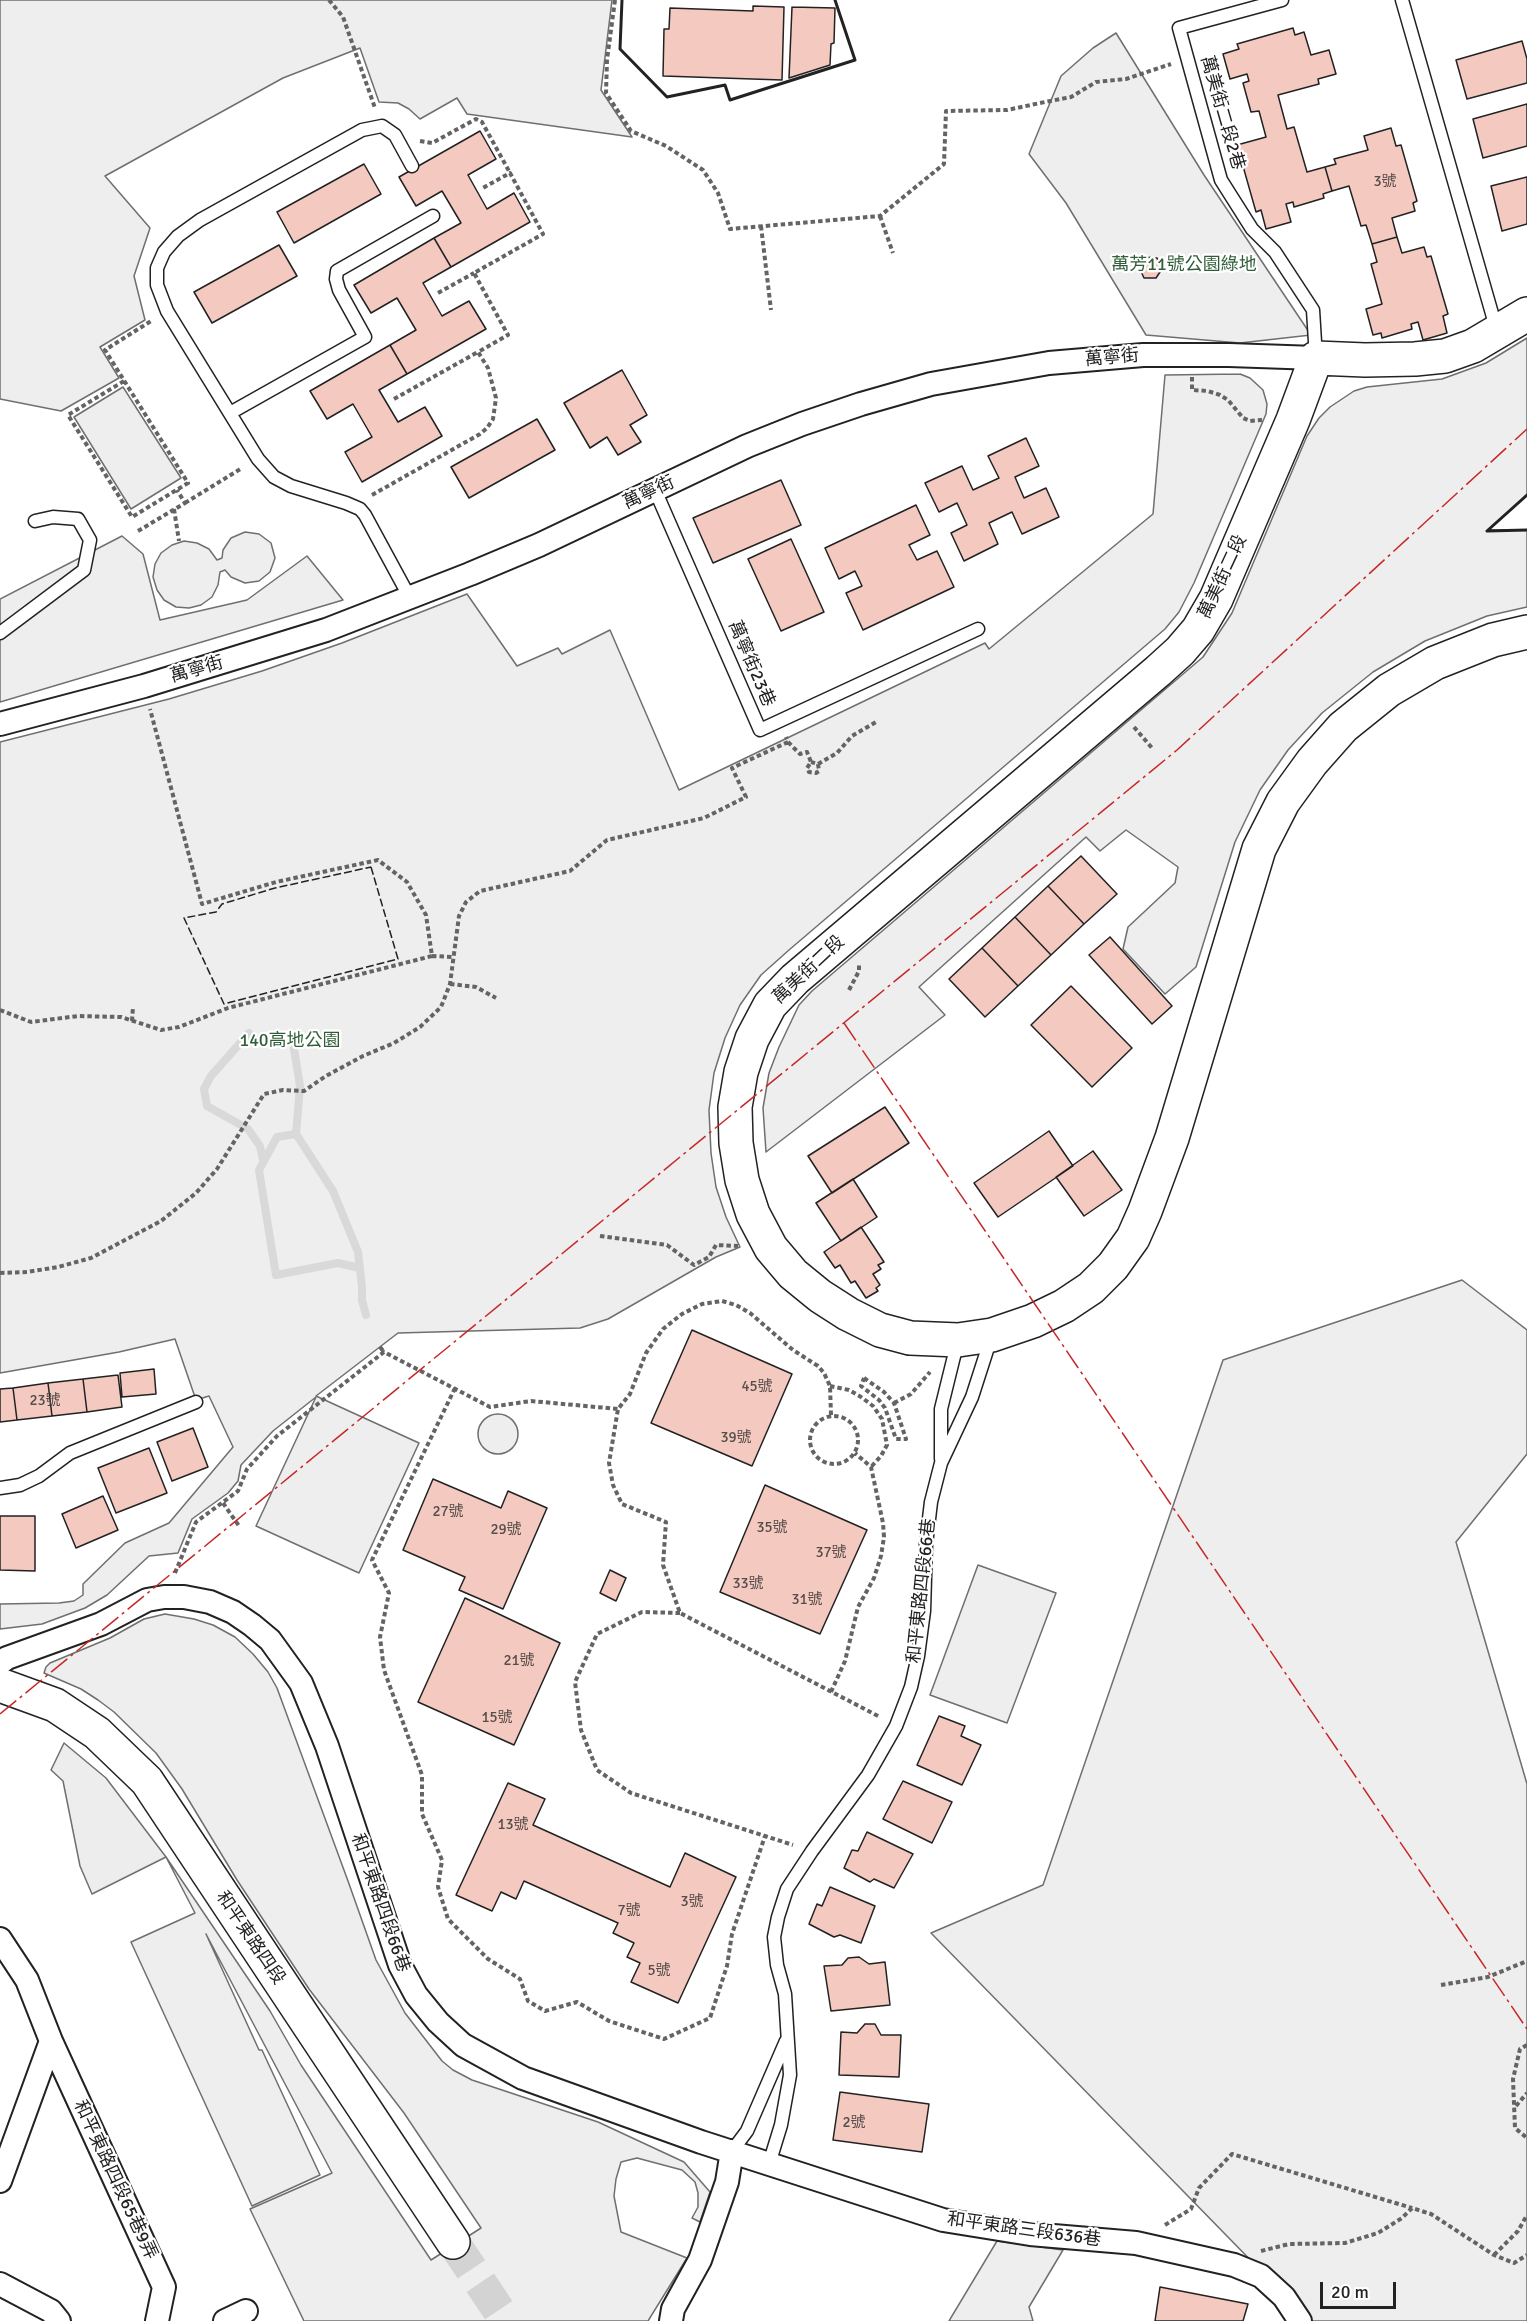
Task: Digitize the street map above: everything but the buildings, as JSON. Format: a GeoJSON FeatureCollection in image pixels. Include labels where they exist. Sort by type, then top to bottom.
{"type":"FeatureCollection","features":[{"type":"Feature","properties":{"kind":"street"},"geometry":{"type":"LineString","coordinates":[[1316,358],[1365,360],[1445,356],[1473,346],[1527,314]]}},
{"type":"Feature","properties":{"kind":"street","name":"萬寧街"},"geometry":{"type":"LineString","coordinates":[[0,724],[144,686],[326,630],[539,545],[747,446],[861,404],[931,384],[1049,363],[1143,355],[1316,358]]}},
{"type":"Feature","properties":{"kind":"street","name":"萬美街二段"},"geometry":{"type":"LineString","coordinates":[[1316,358],[1293,420],[1216,599],[1198,630],[1180,651],[795,979],[770,1005],[752,1039],[741,1072],[735,1107],[736,1143],[742,1180],[753,1214],[771,1248],[793,1274],[820,1296],[848,1314],[880,1330],[910,1338],[958,1340],[992,1335],[1032,1321],[1064,1306],[1091,1288],[1113,1266],[1133,1238],[1146,1211],[1172,1138],[1259,849],[1282,802],[1312,762],[1344,727],[1389,690],[1435,663],[1493,640],[1527,632]]}},
{"type":"Feature","properties":{"kind":"street","name":"和平東路四段66巷"},"geometry":{"type":"LineString","coordinates":[[0,1663],[7,1658],[92,1628],[147,1600],[184,1597],[210,1602],[233,1612],[270,1640],[301,1683],[327,1746],[400,1965],[416,1995],[438,2022],[463,2045],[523,2078],[732,2151]]}},
{"type":"Feature","properties":{"kind":"street","name":"和平東路四段"},"geometry":{"type":"LineString","coordinates":[[0,1685],[54,1705],[97,1733],[147,1781],[453,2242]]}},
{"type":"Feature","properties":{"kind":"street","name":"和平東路四段65巷9弄"},"geometry":{"type":"LineString","coordinates":[[0,1939],[27,1980],[51,2041],[164,2287],[157,2321]]}},
{"type":"Feature","properties":{"kind":"street"},"geometry":{"type":"LineString","coordinates":[[0,2181],[51,2041]]}},
{"type":"Feature","properties":{"kind":"street"},"geometry":{"type":"LineString","coordinates":[[671,2321],[673,2309],[700,2260],[727,2182],[732,2151]]}},
{"type":"Feature","properties":{"kind":"street","name":"和平東路三段636巷"},"geometry":{"type":"LineString","coordinates":[[732,2151],[943,2220],[1029,2234],[1136,2243],[1234,2265],[1261,2276],[1284,2297],[1300,2321]]}},
{"type":"Feature","properties":{"kind":"street"},"geometry":{"type":"LineString","coordinates":[[0,2284],[51,2311],[59,2321]]}},
{"type":"Feature","properties":{"kind":"street"},"geometry":{"type":"LineString","coordinates":[[225,2321],[246,2311]]}},
{"type":"Feature","properties":{"kind":"lane","name":"萬美街二段2巷"},"geometry":{"type":"LineString","coordinates":[[1282,0],[1179,28],[1221,180],[1252,229],[1275,252],[1315,314],[1316,358]]}},
{"type":"Feature","properties":{"kind":"lane"},"geometry":{"type":"LineString","coordinates":[[1401,0],[1498,332]]}},
{"type":"Feature","properties":{"kind":"lane"},"geometry":{"type":"LineString","coordinates":[[410,598],[365,515],[353,505],[291,486],[274,477],[258,459],[167,311],[157,285],[157,268],[164,252],[178,236],[200,220],[362,130],[382,126],[395,135],[412,166]]}},
{"type":"Feature","properties":{"kind":"lane"},"geometry":{"type":"LineString","coordinates":[[230,413],[365,337],[339,290],[336,279],[338,271],[433,216]]}},
{"type":"Feature","properties":{"kind":"lane","name":"萬寧街23巷"},"geometry":{"type":"LineString","coordinates":[[655,490],[760,730],[978,629]]}},
{"type":"Feature","properties":{"kind":"lane"},"geometry":{"type":"LineString","coordinates":[[0,633],[84,570],[90,540],[78,519],[53,517],[35,521]]}},
{"type":"Feature","properties":{"kind":"lane","name":"和平東路四段66巷"},"geometry":{"type":"LineString","coordinates":[[769,2164],[781,2126],[790,2075],[785,1994],[777,1965],[774,1937],[778,1917],[787,1889],[868,1775],[896,1726],[911,1687],[924,1611],[926,1544],[931,1502],[941,1463],[972,1397],[992,1335]]}},
{"type":"Feature","properties":{"kind":"lane","name":"和平東路四段66巷"},"geometry":{"type":"LineString","coordinates":[[941,1463],[941,1409],[958,1340]]}},
{"type":"Feature","properties":{"kind":"lane"},"geometry":{"type":"LineString","coordinates":[[0,1488],[20,1485],[39,1476],[70,1453],[196,1402]]}},
{"type":"Feature","properties":{"kind":"lane","name":"和平東路四段66巷"},"geometry":{"type":"LineString","coordinates":[[732,2151],[747,2131],[787,2040]]}},
{"type":"Feature","properties":{"kind":"path"},"geometry":{"type":"LineString","coordinates":[[329,0],[343,17],[382,126]]}},
{"type":"Feature","properties":{"kind":"path"},"geometry":{"type":"LineString","coordinates":[[615,0],[607,60],[606,93],[631,131],[666,146],[704,171],[718,193],[730,229],[880,216],[944,164],[946,111],[1006,110],[1071,97],[1096,82],[1126,79],[1188,59]]}},
{"type":"Feature","properties":{"kind":"path"},"geometry":{"type":"LineString","coordinates":[[395,135],[410,127],[418,140],[432,143],[476,119],[482,122],[543,234],[438,293]]}},
{"type":"Feature","properties":{"kind":"path"},"geometry":{"type":"LineString","coordinates":[[481,189],[510,173]]}},
{"type":"Feature","properties":{"kind":"path"},"geometry":{"type":"LineString","coordinates":[[880,216],[893,253]]}},
{"type":"Feature","properties":{"kind":"path"},"geometry":{"type":"LineString","coordinates":[[761,226],[771,310]]}},
{"type":"Feature","properties":{"kind":"path"},"geometry":{"type":"LineString","coordinates":[[394,399],[508,335],[474,273]]}},
{"type":"Feature","properties":{"kind":"path"},"geometry":{"type":"LineString","coordinates":[[124,381],[68,415],[132,517],[188,483],[105,350],[167,311]]}},
{"type":"Feature","properties":{"kind":"path"},"geometry":{"type":"LineString","coordinates":[[353,505],[487,428],[493,419],[496,398],[488,368],[478,352]]}},
{"type":"Feature","properties":{"kind":"path"},"geometry":{"type":"LineString","coordinates":[[1192,355],[1192,390],[1208,391],[1220,395],[1228,400],[1243,418],[1250,421],[1293,420]]}},
{"type":"Feature","properties":{"kind":"path"},"geometry":{"type":"LineString","coordinates":[[138,531],[258,459]]}},
{"type":"Feature","properties":{"kind":"path"},"geometry":{"type":"LineString","coordinates":[[177,490],[185,503]]}},
{"type":"Feature","properties":{"kind":"path"},"geometry":{"type":"LineString","coordinates":[[174,509],[179,541]]}},
{"type":"Feature","properties":{"kind":"path"},"geometry":{"type":"LineString","coordinates":[[144,686],[202,904],[276,882],[378,860],[407,882],[426,915],[432,956]]}},
{"type":"Feature","properties":{"kind":"path"},"geometry":{"type":"LineString","coordinates":[[779,722],[788,742],[800,754],[807,752],[811,762]]}},
{"type":"Feature","properties":{"kind":"path"},"geometry":{"type":"LineString","coordinates":[[811,762],[818,764],[837,753],[852,736],[876,722]]}},
{"type":"Feature","properties":{"kind":"path"},"geometry":{"type":"LineString","coordinates":[[0,1273],[58,1268],[91,1258],[161,1221],[196,1193],[217,1169],[264,1094],[284,1090],[304,1091],[363,1056],[394,1043],[420,1027],[441,1007],[448,993],[459,916],[466,902],[480,891],[570,870],[607,840],[704,818],[746,797],[732,768],[788,742]]}},
{"type":"Feature","properties":{"kind":"path"},"geometry":{"type":"LineString","coordinates":[[811,762],[807,768],[813,774],[819,771],[818,764]]}},
{"type":"Feature","properties":{"kind":"path"},"geometry":{"type":"LineString","coordinates":[[0,1010],[31,1022],[78,1016],[121,1017],[161,1030],[179,1028],[228,1008],[432,956],[453,957]]}},
{"type":"Feature","properties":{"kind":"path"},"geometry":{"type":"LineString","coordinates":[[450,984],[476,987],[496,998]]}},
{"type":"Feature","properties":{"kind":"path"},"geometry":{"type":"LineString","coordinates":[[132,1021],[133,1007]]}},
{"type":"Feature","properties":{"kind":"path"},"geometry":{"type":"LineString","coordinates":[[600,1236],[667,1245],[694,1265],[709,1257],[716,1245],[771,1248]]}},
{"type":"Feature","properties":{"kind":"path"},"geometry":{"type":"LineString","coordinates":[[680,1613],[663,1565],[666,1521],[622,1504],[614,1485],[609,1463],[618,1409],[630,1394],[646,1353],[663,1329],[682,1314],[702,1304],[722,1301],[736,1305],[750,1313],[793,1350],[818,1366],[830,1386],[831,1415]]}},
{"type":"Feature","properties":{"kind":"path"},"geometry":{"type":"LineString","coordinates":[[380,1347],[384,1352],[490,1407],[531,1401],[618,1409]]}},
{"type":"Feature","properties":{"kind":"path"},"geometry":{"type":"LineString","coordinates":[[164,1597],[196,1522],[238,1491],[247,1468],[277,1436],[384,1352]]}},
{"type":"Feature","properties":{"kind":"path"},"geometry":{"type":"LineString","coordinates":[[864,1378],[884,1392],[894,1403],[906,1439],[896,1439],[885,1408],[879,1400],[861,1386],[864,1378]]}},
{"type":"Feature","properties":{"kind":"path"},"geometry":{"type":"LineString","coordinates":[[830,1386],[849,1390],[878,1412],[887,1445],[871,1467]]}},
{"type":"Feature","properties":{"kind":"path"},"geometry":{"type":"LineString","coordinates":[[455,1388],[372,1560],[389,1593],[380,1637],[384,1670],[422,1775],[422,1814],[442,1860],[438,1887],[448,1919],[488,1959],[520,1979],[528,2001],[545,2011],[577,2002],[609,2021],[664,2039],[710,2018],[727,1966],[732,1934],[765,1836]]}},
{"type":"Feature","properties":{"kind":"path"},"geometry":{"type":"LineString","coordinates":[[894,1403],[911,1394]]}},
{"type":"Feature","properties":{"kind":"path"},"geometry":{"type":"LineString","coordinates":[[878,1412],[885,1408]]}},
{"type":"Feature","properties":{"kind":"path"},"geometry":{"type":"LineString","coordinates":[[831,1415],[848,1419],[855,1426],[859,1443],[855,1453],[847,1461],[837,1464],[826,1463],[816,1457],[811,1448],[811,1431],[822,1418],[831,1415]]}},
{"type":"Feature","properties":{"kind":"path"},"geometry":{"type":"LineString","coordinates":[[831,1692],[845,1661],[858,1607],[874,1578],[881,1556],[883,1523],[871,1467],[855,1453]]}},
{"type":"Feature","properties":{"kind":"path"},"geometry":{"type":"LineString","coordinates":[[223,1503],[239,1526]]}},
{"type":"Feature","properties":{"kind":"path"},"geometry":{"type":"LineString","coordinates":[[812,1851],[631,1793],[597,1770],[581,1730],[576,1682],[597,1634],[642,1612],[680,1613],[896,1726]]}},
{"type":"Feature","properties":{"kind":"path"},"geometry":{"type":"LineString","coordinates":[[1441,1985],[1488,1977],[1527,1961]]}},
{"type":"Feature","properties":{"kind":"path"},"geometry":{"type":"LineString","coordinates":[[1527,2045],[1520,2049],[1513,2079],[1515,2128],[1527,2138]]}},
{"type":"Feature","properties":{"kind":"path"},"geometry":{"type":"LineString","coordinates":[[1515,2106],[1527,2093]]}},
{"type":"Feature","properties":{"kind":"path"},"geometry":{"type":"LineString","coordinates":[[1136,2243],[1191,2209],[1199,2187],[1232,2154],[1431,2214],[1494,2255],[1514,2263],[1527,2255]]}},
{"type":"Feature","properties":{"kind":"path"},"geometry":{"type":"LineString","coordinates":[[1234,2265],[1265,2249],[1289,2244],[1345,2242],[1378,2233],[1402,2218],[1412,2208]]}},
{"type":"Feature","properties":{"kind":"path"},"geometry":{"type":"LineString","coordinates":[[1494,2255],[1518,2231],[1527,2215]]}},
{"type":"Feature","properties":{"kind":"green space"},"geometry":{"type":"Polygon","coordinates":[[[0,0],[612,0],[601,90],[632,137],[467,114],[457,98],[420,119],[398,103],[379,102],[360,48],[283,78],[105,176],[150,228],[134,276],[145,320],[100,347],[119,378],[61,411],[0,399],[0,0]]]}},
{"type":"Feature","properties":{"kind":"green space","name":"萬芳11號公園綠地"},"geometry":{"type":"Polygon","coordinates":[[[1116,33],[1204,175],[1311,335],[1240,343],[1146,335],[1066,203],[1029,154],[1061,76],[1093,48],[1116,33]]]}},
{"type":"Feature","properties":{"kind":"green space"},"geometry":{"type":"Polygon","coordinates":[[[1527,338],[1527,495],[1488,530],[1527,530],[1527,607],[1487,616],[1425,641],[1373,672],[1322,713],[1288,750],[1260,790],[1235,842],[1196,967],[1165,994],[1123,949],[1128,927],[1175,883],[1178,867],[1126,830],[1100,851],[1086,837],[919,987],[945,1015],[766,1152],[763,1108],[769,1073],[799,1005],[812,991],[1203,657],[1232,613],[1307,436],[1319,418],[1330,407],[1354,391],[1367,387],[1442,379],[1486,363],[1527,338]]]}},
{"type":"Feature","properties":{"kind":"green space","name":"140高地公園"},"geometry":{"type":"Polygon","coordinates":[[[1240,374],[1250,378],[1263,390],[1267,404],[1266,414],[1194,583],[1179,612],[1165,629],[761,975],[740,1005],[725,1038],[714,1073],[709,1110],[711,1153],[716,1187],[726,1217],[740,1247],[716,1257],[608,1319],[580,1328],[398,1333],[316,1396],[419,1443],[359,1573],[256,1526],[316,1397],[273,1431],[241,1465],[238,1481],[228,1493],[192,1519],[178,1553],[149,1556],[107,1595],[85,1608],[42,1624],[0,1629],[0,1604],[59,1603],[74,1601],[83,1595],[83,1584],[125,1543],[169,1523],[233,1447],[209,1396],[196,1400],[175,1339],[119,1352],[0,1373],[0,742],[169,699],[262,671],[342,643],[467,594],[517,666],[558,648],[562,654],[610,630],[679,790],[985,643],[989,649],[1153,514],[1165,375],[1240,374]]]}},
{"type":"Feature","properties":{"kind":"green space"},"geometry":{"type":"Polygon","coordinates":[[[123,387],[181,478],[131,509],[74,417],[123,387]]]}},
{"type":"Feature","properties":{"kind":"green space"},"geometry":{"type":"Polygon","coordinates":[[[245,532],[259,534],[271,543],[275,558],[270,572],[259,581],[245,583],[231,577],[225,570],[220,572],[218,585],[212,597],[201,605],[189,608],[176,607],[164,600],[157,590],[153,577],[155,564],[161,553],[172,545],[184,541],[197,543],[209,549],[217,560],[222,558],[223,550],[231,538],[245,532]]]}},
{"type":"Feature","properties":{"kind":"green space"},"geometry":{"type":"Polygon","coordinates":[[[122,536],[143,554],[160,620],[247,600],[307,556],[343,600],[0,702],[0,599],[122,536]]]}},
{"type":"Feature","properties":{"kind":"green space"},"geometry":{"type":"Polygon","coordinates":[[[1462,1280],[1527,1330],[1527,1454],[1456,1542],[1527,1784],[1527,2321],[1310,2321],[931,1933],[1043,1885],[1223,1360],[1462,1280]]]}},
{"type":"Feature","properties":{"kind":"green space"},"geometry":{"type":"Polygon","coordinates":[[[498,1414],[512,1420],[518,1434],[512,1448],[498,1454],[484,1448],[478,1434],[484,1420],[498,1414]]]}},
{"type":"Feature","properties":{"kind":"green space"},"geometry":{"type":"Polygon","coordinates":[[[978,1565],[1056,1593],[1007,1723],[930,1695],[978,1565]]]}},
{"type":"Feature","properties":{"kind":"green space"},"geometry":{"type":"Polygon","coordinates":[[[165,1614],[213,1625],[235,1637],[268,1672],[277,1688],[376,1960],[405,2013],[442,2061],[472,2080],[598,2122],[684,2162],[710,2192],[700,2222],[692,2218],[698,2207],[695,2182],[682,2170],[637,2158],[621,2162],[614,2196],[621,2232],[687,2258],[648,2321],[304,2321],[250,2209],[332,2173],[206,1934],[320,2175],[252,2206],[131,1942],[195,1913],[166,1857],[270,2011],[301,2065],[431,2260],[481,2228],[404,2113],[309,1989],[237,1880],[182,1789],[156,1753],[114,1712],[98,1700],[81,1689],[44,1673],[50,1663],[110,1638],[144,1619],[165,1614]]]}},
{"type":"Feature","properties":{"kind":"green space"},"geometry":{"type":"Polygon","coordinates":[[[997,2241],[1063,2250],[1029,2307],[1033,2321],[949,2321],[997,2241]]]}},
{"type":"Feature","properties":{"kind":"shaded area"},"geometry":{"type":"Polygon","coordinates":[[[64,1743],[106,1778],[166,1857],[92,1894],[80,1866],[63,1781],[51,1770],[64,1743]]]}},
{"type":"Feature","properties":{"kind":"waterway"},"geometry":{"type":"LineString","coordinates":[[249,1033],[211,1076],[204,1089],[207,1106],[248,1129],[260,1146],[263,1160]]}},
{"type":"Feature","properties":{"kind":"waterway"},"geometry":{"type":"LineString","coordinates":[[294,1049],[300,1086],[296,1134]]}},
{"type":"Feature","properties":{"kind":"waterway"},"geometry":{"type":"LineString","coordinates":[[360,1268],[338,1263],[276,1275],[259,1170],[277,1137],[296,1134],[333,1191],[358,1252],[362,1287],[362,1300],[366,1315]]}},
{"type":"Feature","properties":{"kind":"tunnel"},"geometry":{"type":"LineString","coordinates":[[453,2242],[506,2321]]}},
{"type":"Feature","properties":{"kind":"fence"},"geometry":{"type":"LineString","coordinates":[[371,867],[398,959],[224,1004],[184,918],[216,912],[222,904],[275,888],[371,867]]}},
{"type":"Feature","properties":{"kind":"wall"},"geometry":{"type":"LineString","coordinates":[[622,0],[620,49],[667,97],[725,85],[730,100],[855,60],[835,0]]}},
{"type":"Feature","properties":{"kind":"wall"},"geometry":{"type":"LineString","coordinates":[[1527,495],[1487,531],[1527,530]]}},
{"type":"Feature","properties":{"kind":"power"},"geometry":{"type":"LineString","coordinates":[[0,1714],[1177,750],[1527,429]]}},
{"type":"Feature","properties":{"kind":"power"},"geometry":{"type":"LineString","coordinates":[[844,1023],[1527,2029]]}}]}
